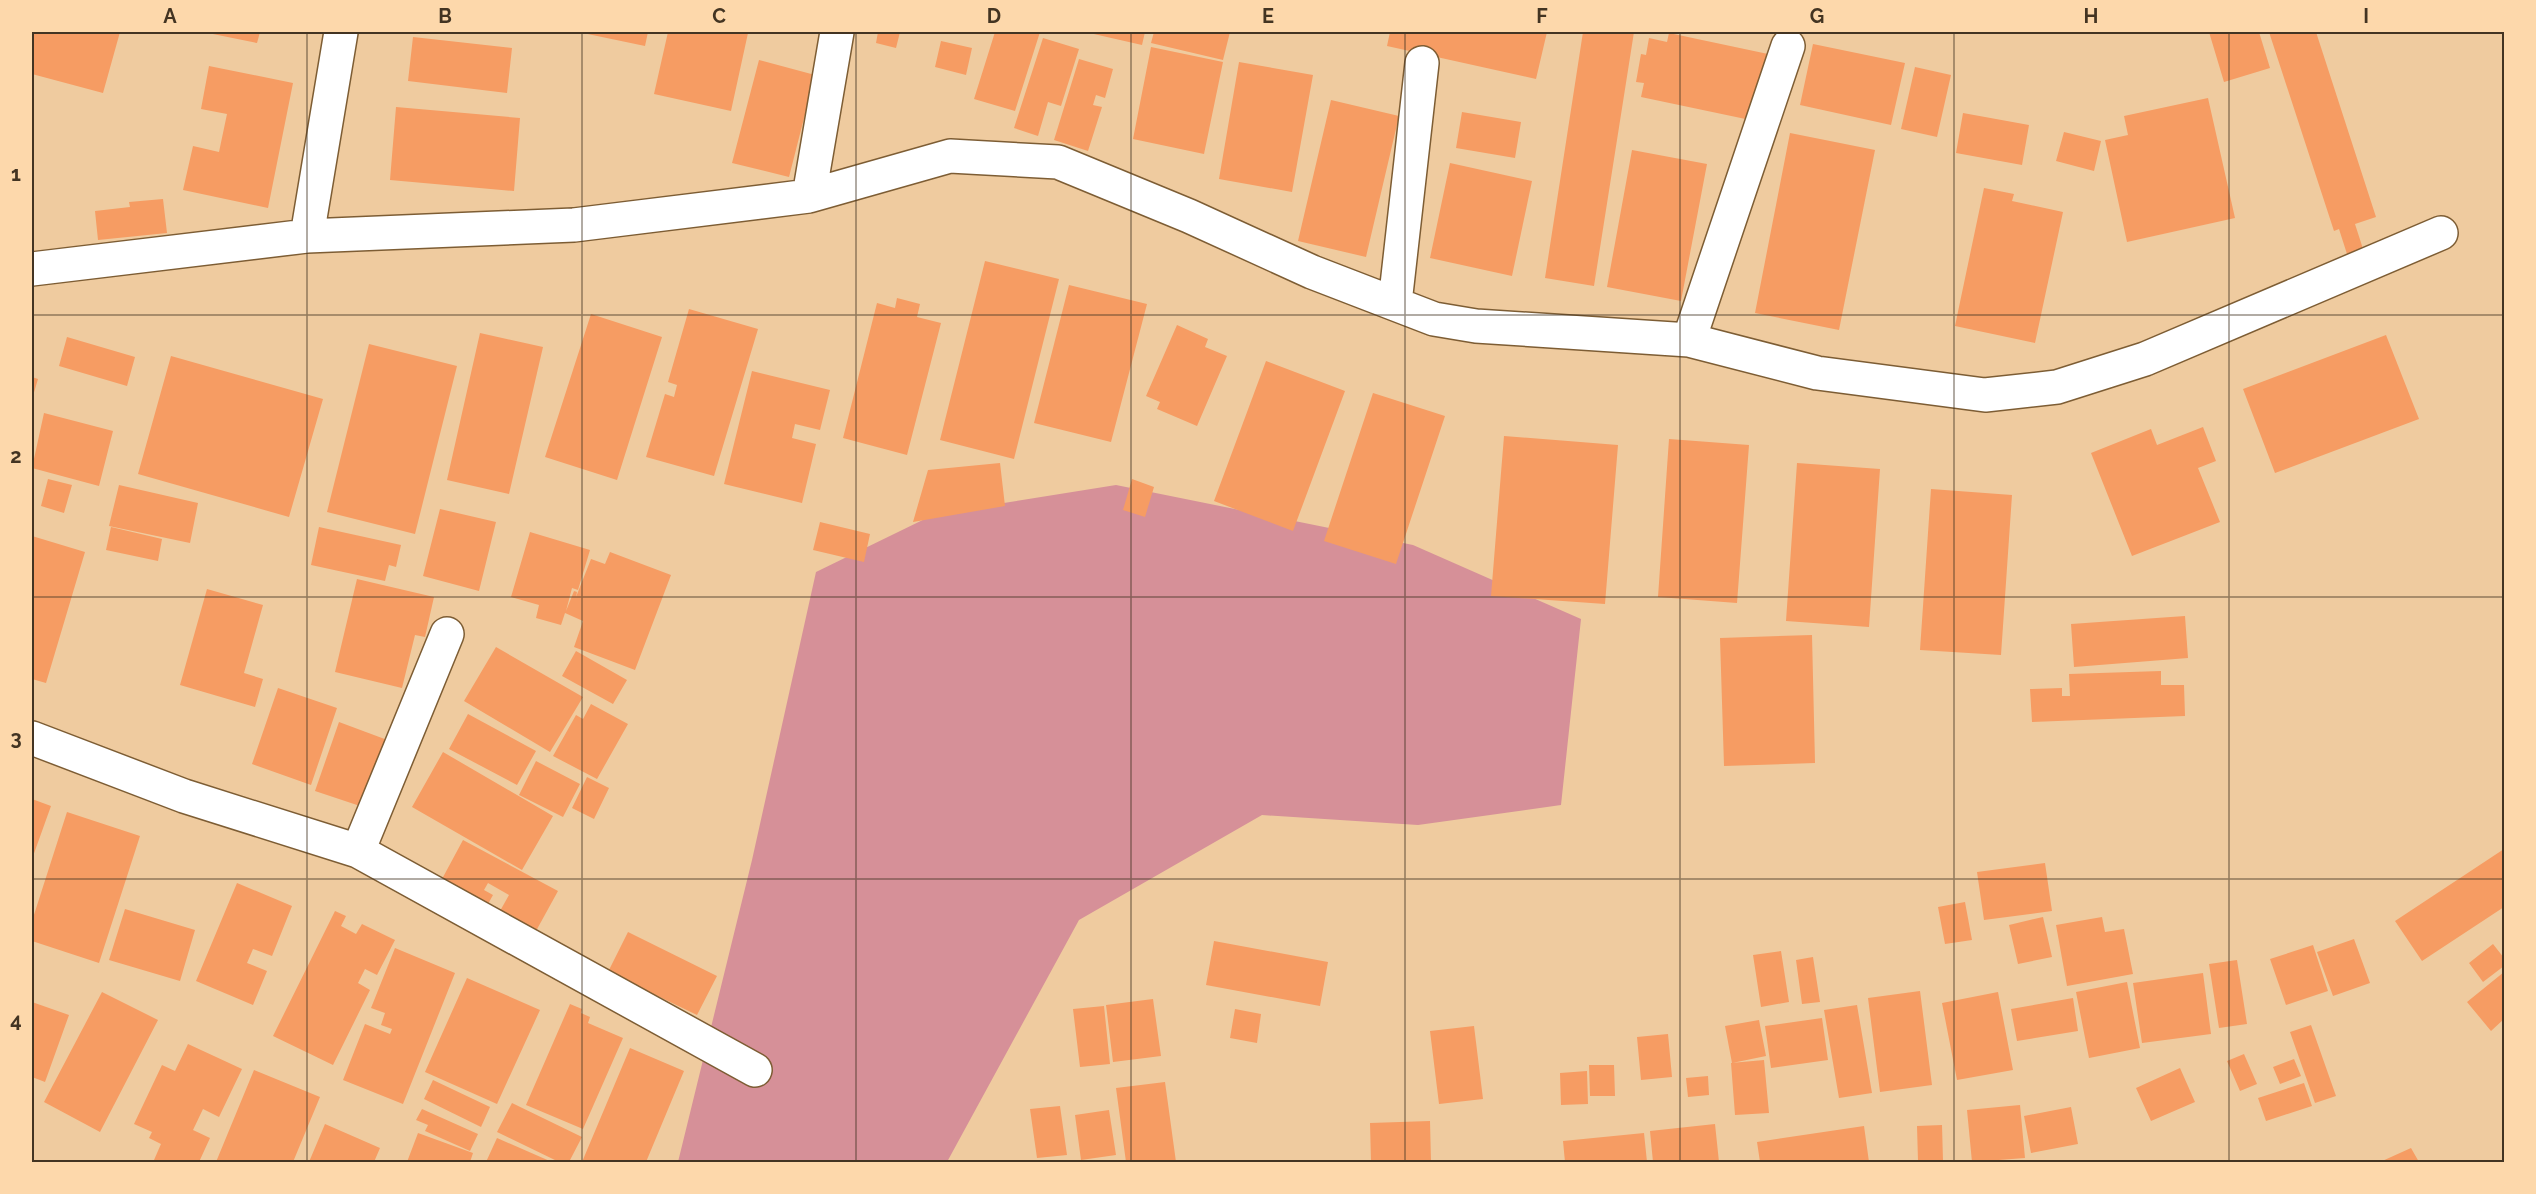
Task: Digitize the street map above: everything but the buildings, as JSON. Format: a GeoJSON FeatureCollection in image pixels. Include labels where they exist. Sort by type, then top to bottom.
{"type":"FeatureCollection","features":[{"type":"Feature","properties":{"kind":"street"},"geometry":{"type":"LineString","coordinates":[[307,237],[341,32]]}},
{"type":"Feature","properties":{"kind":"street"},"geometry":{"type":"LineString","coordinates":[[809,196],[837,32]]}},
{"type":"Feature","properties":{"kind":"street"},"geometry":{"type":"LineString","coordinates":[[1689,340],[1788,46]]}},
{"type":"Feature","properties":{"kind":"street"},"geometry":{"type":"LineString","coordinates":[[1395,303],[1422,63]]}},
{"type":"Feature","properties":{"kind":"street"},"geometry":{"type":"LineString","coordinates":[[32,268],[307,237],[574,225],[809,196],[950,156],[1059,162],[1189,216],[1312,272],[1434,319],[1476,326],[1689,340],[1817,373],[1985,395],[2057,387],[2145,359],[2441,233]]}},
{"type":"Feature","properties":{"kind":"street"},"geometry":{"type":"LineString","coordinates":[[358,851],[447,634]]}},
{"type":"Feature","properties":{"kind":"street"},"geometry":{"type":"LineString","coordinates":[[32,738],[184,796],[358,851],[756,1070]]}},
{"type":"Feature","properties":{"kind":"shaded area"},"geometry":{"type":"Polygon","coordinates":[[[1116,485],[1413,545],[1581,619],[1561,805],[1418,825],[1262,815],[1079,920],[947,1162],[678,1162],[752,860],[816,572],[935,514],[1116,485]]]}}]}
